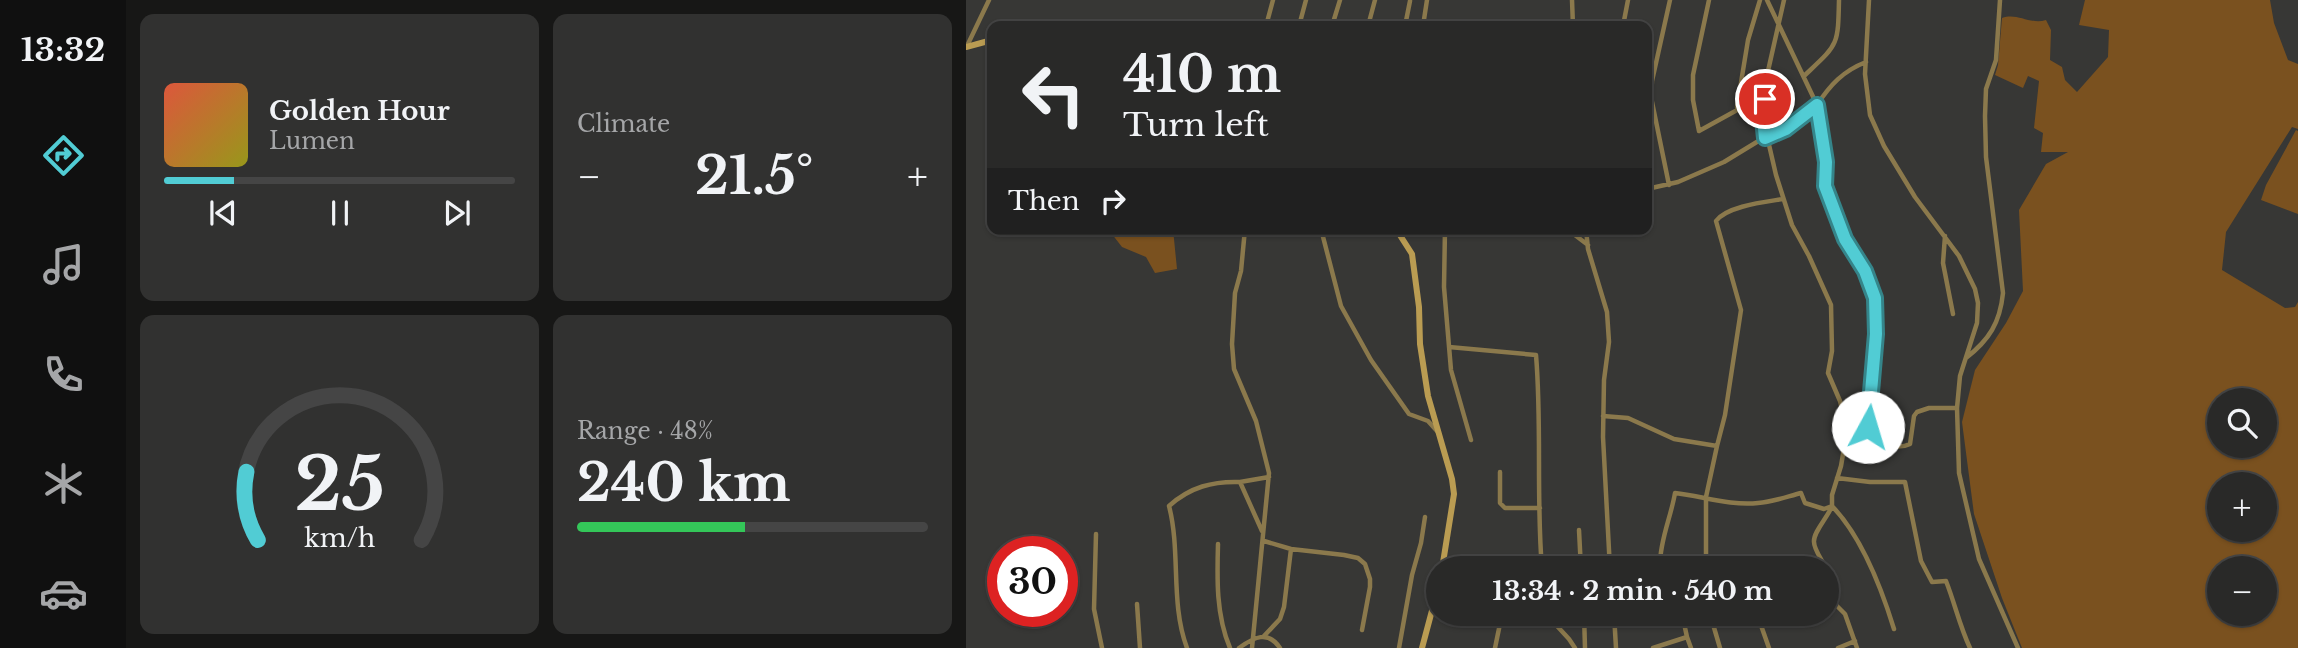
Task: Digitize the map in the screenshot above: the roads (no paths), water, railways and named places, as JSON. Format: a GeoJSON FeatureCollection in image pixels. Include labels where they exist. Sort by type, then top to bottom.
{"type":"FeatureCollection","features":[{"type":"Feature","properties":{"kind":"main road"},"geometry":{"type":"LineString","coordinates":[[967,46],[987,41]]}},
{"type":"Feature","properties":{"kind":"main road"},"geometry":{"type":"LineString","coordinates":[[1400,235],[1412,254],[1419,307],[1420,344],[1428,396],[1451,471],[1454,494],[1444,556]]}},
{"type":"Feature","properties":{"kind":"main road"},"geometry":{"type":"LineString","coordinates":[[1422,648],[1428,626]]}},
{"type":"Feature","properties":{"kind":"street"},"geometry":{"type":"LineString","coordinates":[[967,46],[989,0]]}},
{"type":"Feature","properties":{"kind":"street"},"geometry":{"type":"LineString","coordinates":[[1267,21],[1273,0]]}},
{"type":"Feature","properties":{"kind":"street"},"geometry":{"type":"LineString","coordinates":[[1300,21],[1306,0]]}},
{"type":"Feature","properties":{"kind":"street"},"geometry":{"type":"LineString","coordinates":[[1334,21],[1340,0]]}},
{"type":"Feature","properties":{"kind":"street"},"geometry":{"type":"LineString","coordinates":[[1369,21],[1375,0]]}},
{"type":"Feature","properties":{"kind":"street"},"geometry":{"type":"LineString","coordinates":[[1424,21],[1427,0]]}},
{"type":"Feature","properties":{"kind":"street"},"geometry":{"type":"LineString","coordinates":[[1572,0],[1573,21]]}},
{"type":"Feature","properties":{"kind":"street"},"geometry":{"type":"LineString","coordinates":[[1624,21],[1628,0]]}},
{"type":"Feature","properties":{"kind":"street"},"geometry":{"type":"LineString","coordinates":[[1652,81],[1670,0]]}},
{"type":"Feature","properties":{"kind":"street"},"geometry":{"type":"LineString","coordinates":[[1709,0],[1693,75],[1693,100],[1699,131],[1739,109],[1765,99]]}},
{"type":"Feature","properties":{"kind":"street"},"geometry":{"type":"LineString","coordinates":[[1739,109],[1737,99],[1748,40],[1760,0]]}},
{"type":"Feature","properties":{"kind":"street"},"geometry":{"type":"LineString","coordinates":[[1767,0],[1817,105],[1826,162],[1825,186],[1845,239],[1865,271],[1875,298],[1876,334],[1868,427],[1871,440],[1904,447],[1910,444],[1917,412],[1929,408],[1957,408]]}},
{"type":"Feature","properties":{"kind":"street"},"geometry":{"type":"LineString","coordinates":[[1784,0],[1765,99],[1765,138],[1792,225],[1810,256],[1831,305],[1832,351],[1828,373],[1840,401],[1847,431],[1832,506],[1826,520],[1816,530],[1814,542],[1821,556]]}},
{"type":"Feature","properties":{"kind":"street"},"geometry":{"type":"LineString","coordinates":[[1804,76],[1837,41],[1839,0]]}},
{"type":"Feature","properties":{"kind":"street"},"geometry":{"type":"LineString","coordinates":[[1869,0],[1866,83],[1870,115],[1884,146],[1915,197],[1945,235],[1967,271],[1977,296],[1977,323],[1960,376],[1957,408],[1959,473],[1979,559],[2018,648]]}},
{"type":"Feature","properties":{"kind":"street"},"geometry":{"type":"LineString","coordinates":[[1966,359],[1983,346],[1991,335],[2001,311],[2003,293],[1986,157],[1985,116],[1986,89],[1996,60],[2000,0]]}},
{"type":"Feature","properties":{"kind":"street"},"geometry":{"type":"LineString","coordinates":[[1406,21],[1410,1]]}},
{"type":"Feature","properties":{"kind":"street"},"geometry":{"type":"LineString","coordinates":[[1652,188],[1669,184],[1724,162],[1786,129],[1817,105],[1830,84],[1854,66],[1866,62]]}},
{"type":"Feature","properties":{"kind":"street"},"geometry":{"type":"LineString","coordinates":[[1652,102],[1669,184]]}},
{"type":"Feature","properties":{"kind":"street"},"geometry":{"type":"LineString","coordinates":[[1706,556],[1706,497],[1741,310],[1716,221],[1720,216],[1748,206],[1783,199]]}},
{"type":"Feature","properties":{"kind":"street"},"geometry":{"type":"LineString","coordinates":[[1244,235],[1241,271],[1235,293],[1232,344],[1234,369],[1268,461],[1269,477],[1262,532]]}},
{"type":"Feature","properties":{"kind":"street"},"geometry":{"type":"LineString","coordinates":[[1323,235],[1342,306],[1371,360],[1409,414],[1429,421],[1440,435]]}},
{"type":"Feature","properties":{"kind":"street"},"geometry":{"type":"LineString","coordinates":[[1445,235],[1444,287],[1451,370],[1471,440]]}},
{"type":"Feature","properties":{"kind":"street"},"geometry":{"type":"LineString","coordinates":[[1575,235],[1588,244]]}},
{"type":"Feature","properties":{"kind":"street"},"geometry":{"type":"LineString","coordinates":[[1587,235],[1607,312],[1609,342],[1603,416],[1609,556]]}},
{"type":"Feature","properties":{"kind":"street"},"geometry":{"type":"LineString","coordinates":[[1945,235],[1943,263],[1953,314]]}},
{"type":"Feature","properties":{"kind":"street"},"geometry":{"type":"LineString","coordinates":[[1449,347],[1536,355],[1540,405],[1542,556]]}},
{"type":"Feature","properties":{"kind":"street"},"geometry":{"type":"LineString","coordinates":[[1603,416],[1628,418],[1674,439],[1717,446]]}},
{"type":"Feature","properties":{"kind":"street"},"geometry":{"type":"LineString","coordinates":[[1500,472],[1500,503],[1504,508],[1540,508]]}},
{"type":"Feature","properties":{"kind":"street"},"geometry":{"type":"LineString","coordinates":[[1187,648],[1181,623],[1175,530],[1169,506],[1178,497],[1199,486],[1269,477]]}},
{"type":"Feature","properties":{"kind":"street"},"geometry":{"type":"LineString","coordinates":[[1837,478],[1905,482],[1922,561],[1932,582],[1946,581],[1970,648]]}},
{"type":"Feature","properties":{"kind":"street"},"geometry":{"type":"LineString","coordinates":[[1240,482],[1264,541],[1252,648]]}},
{"type":"Feature","properties":{"kind":"street"},"geometry":{"type":"LineString","coordinates":[[1660,556],[1675,494],[1754,504],[1777,501],[1801,493],[1805,503],[1824,509],[1832,506]]}},
{"type":"Feature","properties":{"kind":"street"},"geometry":{"type":"LineString","coordinates":[[1832,506],[1843,517],[1861,549],[1886,602],[1894,629]]}},
{"type":"Feature","properties":{"kind":"street"},"geometry":{"type":"LineString","coordinates":[[1399,648],[1424,517]]}},
{"type":"Feature","properties":{"kind":"street"},"geometry":{"type":"LineString","coordinates":[[1579,530],[1580,556]]}},
{"type":"Feature","properties":{"kind":"street"},"geometry":{"type":"LineString","coordinates":[[1096,534],[1094,609],[1102,648]]}},
{"type":"Feature","properties":{"kind":"street"},"geometry":{"type":"LineString","coordinates":[[1264,541],[1291,549],[1358,558],[1365,564],[1370,587],[1362,630]]}},
{"type":"Feature","properties":{"kind":"street"},"geometry":{"type":"LineString","coordinates":[[1218,544],[1217,582],[1224,634],[1230,648]]}},
{"type":"Feature","properties":{"kind":"street"},"geometry":{"type":"LineString","coordinates":[[1264,636],[1280,619],[1284,607],[1291,549]]}},
{"type":"Feature","properties":{"kind":"street"},"geometry":{"type":"LineString","coordinates":[[1137,604],[1140,648]]}},
{"type":"Feature","properties":{"kind":"street"},"geometry":{"type":"LineString","coordinates":[[1839,608],[1845,614],[1857,648]]}},
{"type":"Feature","properties":{"kind":"street"},"geometry":{"type":"LineString","coordinates":[[1496,648],[1500,626]]}},
{"type":"Feature","properties":{"kind":"street"},"geometry":{"type":"LineString","coordinates":[[1557,626],[1575,648]]}},
{"type":"Feature","properties":{"kind":"street"},"geometry":{"type":"LineString","coordinates":[[1584,626],[1585,648]]}},
{"type":"Feature","properties":{"kind":"street"},"geometry":{"type":"LineString","coordinates":[[1614,626],[1615,648]]}},
{"type":"Feature","properties":{"kind":"street"},"geometry":{"type":"LineString","coordinates":[[1685,626],[1691,648]]}},
{"type":"Feature","properties":{"kind":"street"},"geometry":{"type":"LineString","coordinates":[[1714,626],[1720,648]]}},
{"type":"Feature","properties":{"kind":"street"},"geometry":{"type":"LineString","coordinates":[[1761,626],[1769,648]]}},
{"type":"Feature","properties":{"kind":"street"},"geometry":{"type":"LineString","coordinates":[[1239,648],[1252,638],[1264,636],[1275,640],[1280,648]]}},
{"type":"Feature","properties":{"kind":"street"},"geometry":{"type":"LineString","coordinates":[[1653,648],[1687,637]]}},
{"type":"Feature","properties":{"kind":"street"},"geometry":{"type":"LineString","coordinates":[[1838,648],[1855,641]]}}]}
